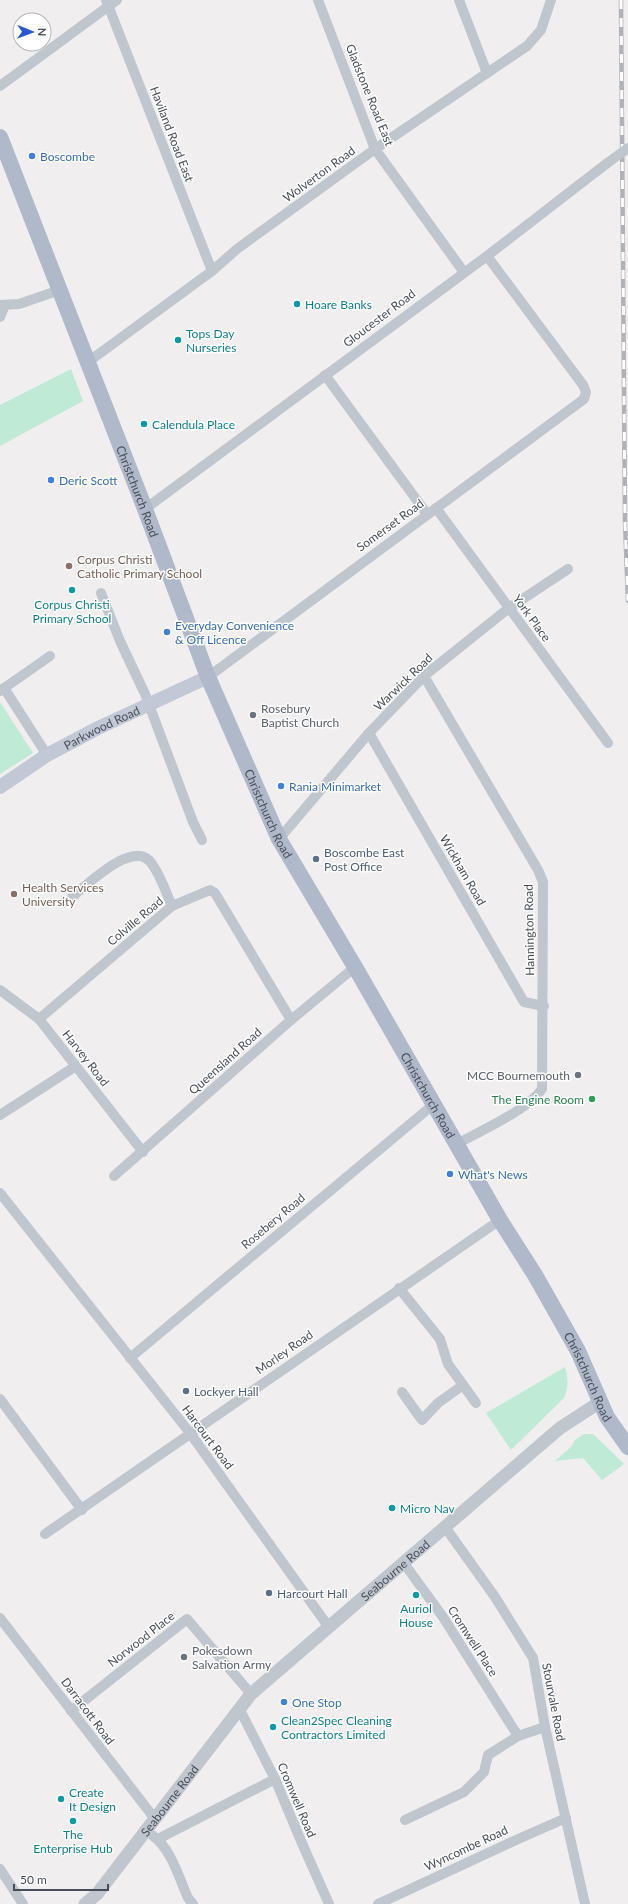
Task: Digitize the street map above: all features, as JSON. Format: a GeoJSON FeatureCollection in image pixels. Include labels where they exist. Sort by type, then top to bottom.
{"type":"FeatureCollection","features":[{"type":"Feature","properties":{"kind":"main road","name":"Christchurch Road"},"geometry":{"type":"LineString","coordinates":[[0,137],[4,159],[60,290],[208,677],[279,839],[355,967],[500,1220],[535,1275],[578,1351],[607,1417],[625,1443]]}},
{"type":"Feature","properties":{"kind":"main road","name":"Parkwood Road"},"geometry":{"type":"LineString","coordinates":[[0,787],[47,755],[98,728],[208,677]]}},
{"type":"Feature","properties":{"kind":"street","name":"Gladstone Road East"},"geometry":{"type":"LineString","coordinates":[[318,0],[375,149],[463,272]]}},
{"type":"Feature","properties":{"kind":"street"},"geometry":{"type":"LineString","coordinates":[[459,0],[487,73]]}},
{"type":"Feature","properties":{"kind":"street","name":"Wolverton Road"},"geometry":{"type":"LineString","coordinates":[[88,362],[212,271],[236,249],[293,210],[375,149],[527,46],[541,30],[551,0]]}},
{"type":"Feature","properties":{"kind":"street"},"geometry":{"type":"LineString","coordinates":[[0,86],[111,2]]}},
{"type":"Feature","properties":{"kind":"street","name":"Haviland Road East"},"geometry":{"type":"LineString","coordinates":[[111,2],[212,271]]}},
{"type":"Feature","properties":{"kind":"street","name":"Gloucester Road"},"geometry":{"type":"LineString","coordinates":[[145,509],[486,256],[628,148]]}},
{"type":"Feature","properties":{"kind":"street","name":"Somerset Road"},"geometry":{"type":"LineString","coordinates":[[208,677],[584,399],[586,392],[583,386],[486,256]]}},
{"type":"Feature","properties":{"kind":"street"},"geometry":{"type":"LineString","coordinates":[[0,317],[3,305],[19,304],[60,290]]}},
{"type":"Feature","properties":{"kind":"street"},"geometry":{"type":"LineString","coordinates":[[324,375],[427,514]]}},
{"type":"Feature","properties":{"kind":"street","name":"York Place"},"geometry":{"type":"LineString","coordinates":[[436,508],[608,743]]}},
{"type":"Feature","properties":{"kind":"street","name":"Warwick Road"},"geometry":{"type":"LineString","coordinates":[[279,839],[369,734],[424,676],[509,608],[568,569]]}},
{"type":"Feature","properties":{"kind":"street"},"geometry":{"type":"LineString","coordinates":[[101,593],[148,705],[193,822],[202,840]]}},
{"type":"Feature","properties":{"kind":"street"},"geometry":{"type":"LineString","coordinates":[[47,755],[2,689],[50,656]]}},
{"type":"Feature","properties":{"kind":"street","name":"Hannington Road"},"geometry":{"type":"LineString","coordinates":[[424,676],[541,876],[544,1006],[542,1089],[537,1096],[513,1112],[457,1144]]}},
{"type":"Feature","properties":{"kind":"street","name":"Wickham Road"},"geometry":{"type":"LineString","coordinates":[[369,734],[524,1002],[544,1006]]}},
{"type":"Feature","properties":{"kind":"street"},"geometry":{"type":"LineString","coordinates":[[72,897],[106,870],[128,856],[140,856],[152,862],[172,906]]}},
{"type":"Feature","properties":{"kind":"street","name":"Colville Road"},"geometry":{"type":"LineString","coordinates":[[39,1019],[172,906],[210,890],[215,893],[291,1020]]}},
{"type":"Feature","properties":{"kind":"street","name":"Queensland Road"},"geometry":{"type":"LineString","coordinates":[[114,1176],[291,1020],[355,967]]}},
{"type":"Feature","properties":{"kind":"street","name":"Harvey Road"},"geometry":{"type":"LineString","coordinates":[[0,990],[39,1019],[143,1152]]}},
{"type":"Feature","properties":{"kind":"street"},"geometry":{"type":"LineString","coordinates":[[0,1115],[76,1066]]}},
{"type":"Feature","properties":{"kind":"street","name":"Rosebery Road"},"geometry":{"type":"LineString","coordinates":[[130,1358],[434,1104]]}},
{"type":"Feature","properties":{"kind":"street","name":"Harcourt Road"},"geometry":{"type":"LineString","coordinates":[[0,1194],[190,1433],[328,1626]]}},
{"type":"Feature","properties":{"kind":"street","name":"Morley Road"},"geometry":{"type":"LineString","coordinates":[[45,1534],[82,1510],[399,1288],[500,1220]]}},
{"type":"Feature","properties":{"kind":"street"},"geometry":{"type":"LineString","coordinates":[[399,1288],[440,1339],[448,1364],[476,1403]]}},
{"type":"Feature","properties":{"kind":"street"},"geometry":{"type":"LineString","coordinates":[[402,1392],[422,1420],[438,1403],[463,1385]]}},
{"type":"Feature","properties":{"kind":"street"},"geometry":{"type":"LineString","coordinates":[[0,1399],[82,1510]]}},
{"type":"Feature","properties":{"kind":"street","name":"Seabourne Road"},"geometry":{"type":"LineString","coordinates":[[85,1904],[97,1894],[250,1694],[445,1527],[480,1495],[560,1428],[600,1402]]}},
{"type":"Feature","properties":{"kind":"street","name":"Stourvale Road"},"geometry":{"type":"LineString","coordinates":[[445,1527],[495,1597],[533,1658],[545,1727],[584,1904]]}},
{"type":"Feature","properties":{"kind":"street","name":"Cromwell Place"},"geometry":{"type":"LineString","coordinates":[[403,1562],[447,1624],[518,1736]]}},
{"type":"Feature","properties":{"kind":"street","name":"Darracott Road"},"geometry":{"type":"LineString","coordinates":[[0,1618],[155,1820]]}},
{"type":"Feature","properties":{"kind":"street","name":"Norwood Place"},"geometry":{"type":"LineString","coordinates":[[71,1711],[187,1619],[250,1694]]}},
{"type":"Feature","properties":{"kind":"street","name":"Cromwell Road"},"geometry":{"type":"LineString","coordinates":[[239,1708],[275,1779],[329,1904]]}},
{"type":"Feature","properties":{"kind":"street"},"geometry":{"type":"LineString","coordinates":[[405,1820],[464,1792],[484,1772],[488,1755],[518,1736],[545,1727]]}},
{"type":"Feature","properties":{"kind":"street"},"geometry":{"type":"LineString","coordinates":[[158,1839],[275,1779]]}},
{"type":"Feature","properties":{"kind":"street","name":"Wyncombe Road"},"geometry":{"type":"LineString","coordinates":[[378,1904],[566,1818]]}},
{"type":"Feature","properties":{"kind":"street"},"geometry":{"type":"LineString","coordinates":[[146,1830],[158,1839],[167,1851],[188,1898],[193,1904]]}},
{"type":"Feature","properties":{"kind":"street"},"geometry":{"type":"LineString","coordinates":[[0,1870],[22,1904]]}},
{"type":"Feature","properties":{"kind":"green space"},"geometry":{"type":"Polygon","coordinates":[[[71,369],[83,401],[0,446],[0,405],[71,369]]]}},
{"type":"Feature","properties":{"kind":"green space"},"geometry":{"type":"Polygon","coordinates":[[[0,702],[33,753],[0,774],[0,702]]]}},
{"type":"Feature","properties":{"kind":"green space"},"geometry":{"type":"Polygon","coordinates":[[[565,1367],[568,1382],[564,1398],[511,1450],[486,1413],[565,1367]]]}},
{"type":"Feature","properties":{"kind":"green space"},"geometry":{"type":"Polygon","coordinates":[[[584,1434],[593,1434],[624,1464],[602,1480],[583,1458],[555,1461],[571,1447],[575,1440],[584,1434]]]}},
{"type":"Feature","properties":{"kind":"railway"},"geometry":{"type":"LineString","coordinates":[[621,0],[625,522],[628,601]]}},
{"type":"Feature","properties":{"kind":"place","name":"Boscombe"},"geometry":{"type":"Point","coordinates":[32,156]}},
{"type":"Feature","properties":{"kind":"place","name":"Hoare Banks"},"geometry":{"type":"Point","coordinates":[297,304]}},
{"type":"Feature","properties":{"kind":"place","name":"Tops Day Nurseries"},"geometry":{"type":"Point","coordinates":[178,340]}},
{"type":"Feature","properties":{"kind":"place","name":"Calendula Place"},"geometry":{"type":"Point","coordinates":[144,424]}},
{"type":"Feature","properties":{"kind":"place","name":"Deric Scott"},"geometry":{"type":"Point","coordinates":[51,480]}},
{"type":"Feature","properties":{"kind":"place","name":"Corpus Christi Catholic Primary School"},"geometry":{"type":"Point","coordinates":[69,566]}},
{"type":"Feature","properties":{"kind":"place","name":"Corpus Christi Primary School"},"geometry":{"type":"Point","coordinates":[72,590]}},
{"type":"Feature","properties":{"kind":"place","name":"Everyday Convenience & Off Licence"},"geometry":{"type":"Point","coordinates":[167,632]}},
{"type":"Feature","properties":{"kind":"place","name":"Rosebury Baptist Church"},"geometry":{"type":"Point","coordinates":[253,715]}},
{"type":"Feature","properties":{"kind":"place","name":"Rania Minimarket"},"geometry":{"type":"Point","coordinates":[281,786]}},
{"type":"Feature","properties":{"kind":"place","name":"Boscombe East Post Office"},"geometry":{"type":"Point","coordinates":[316,859]}},
{"type":"Feature","properties":{"kind":"place","name":"Health Services University"},"geometry":{"type":"Point","coordinates":[14,894]}},
{"type":"Feature","properties":{"kind":"place","name":"MCC Bournemouth"},"geometry":{"type":"Point","coordinates":[578,1075]}},
{"type":"Feature","properties":{"kind":"place","name":"The Engine Room"},"geometry":{"type":"Point","coordinates":[592,1099]}},
{"type":"Feature","properties":{"kind":"place","name":"What's News"},"geometry":{"type":"Point","coordinates":[450,1174]}},
{"type":"Feature","properties":{"kind":"place","name":"Lockyer Hall"},"geometry":{"type":"Point","coordinates":[186,1391]}},
{"type":"Feature","properties":{"kind":"place","name":"Micro Nav"},"geometry":{"type":"Point","coordinates":[392,1508]}},
{"type":"Feature","properties":{"kind":"place","name":"Harcourt Hall"},"geometry":{"type":"Point","coordinates":[269,1593]}},
{"type":"Feature","properties":{"kind":"place","name":"Auriol House"},"geometry":{"type":"Point","coordinates":[416,1595]}},
{"type":"Feature","properties":{"kind":"place","name":"Pokesdown Salvation Army"},"geometry":{"type":"Point","coordinates":[184,1657]}},
{"type":"Feature","properties":{"kind":"place","name":"One Stop"},"geometry":{"type":"Point","coordinates":[284,1702]}},
{"type":"Feature","properties":{"kind":"place","name":"Clean2Spec Cleaning Contractors Limited"},"geometry":{"type":"Point","coordinates":[273,1727]}},
{"type":"Feature","properties":{"kind":"place","name":"Create It Design"},"geometry":{"type":"Point","coordinates":[61,1799]}},
{"type":"Feature","properties":{"kind":"place","name":"The Enterprise Hub"},"geometry":{"type":"Point","coordinates":[73,1821]}}]}
